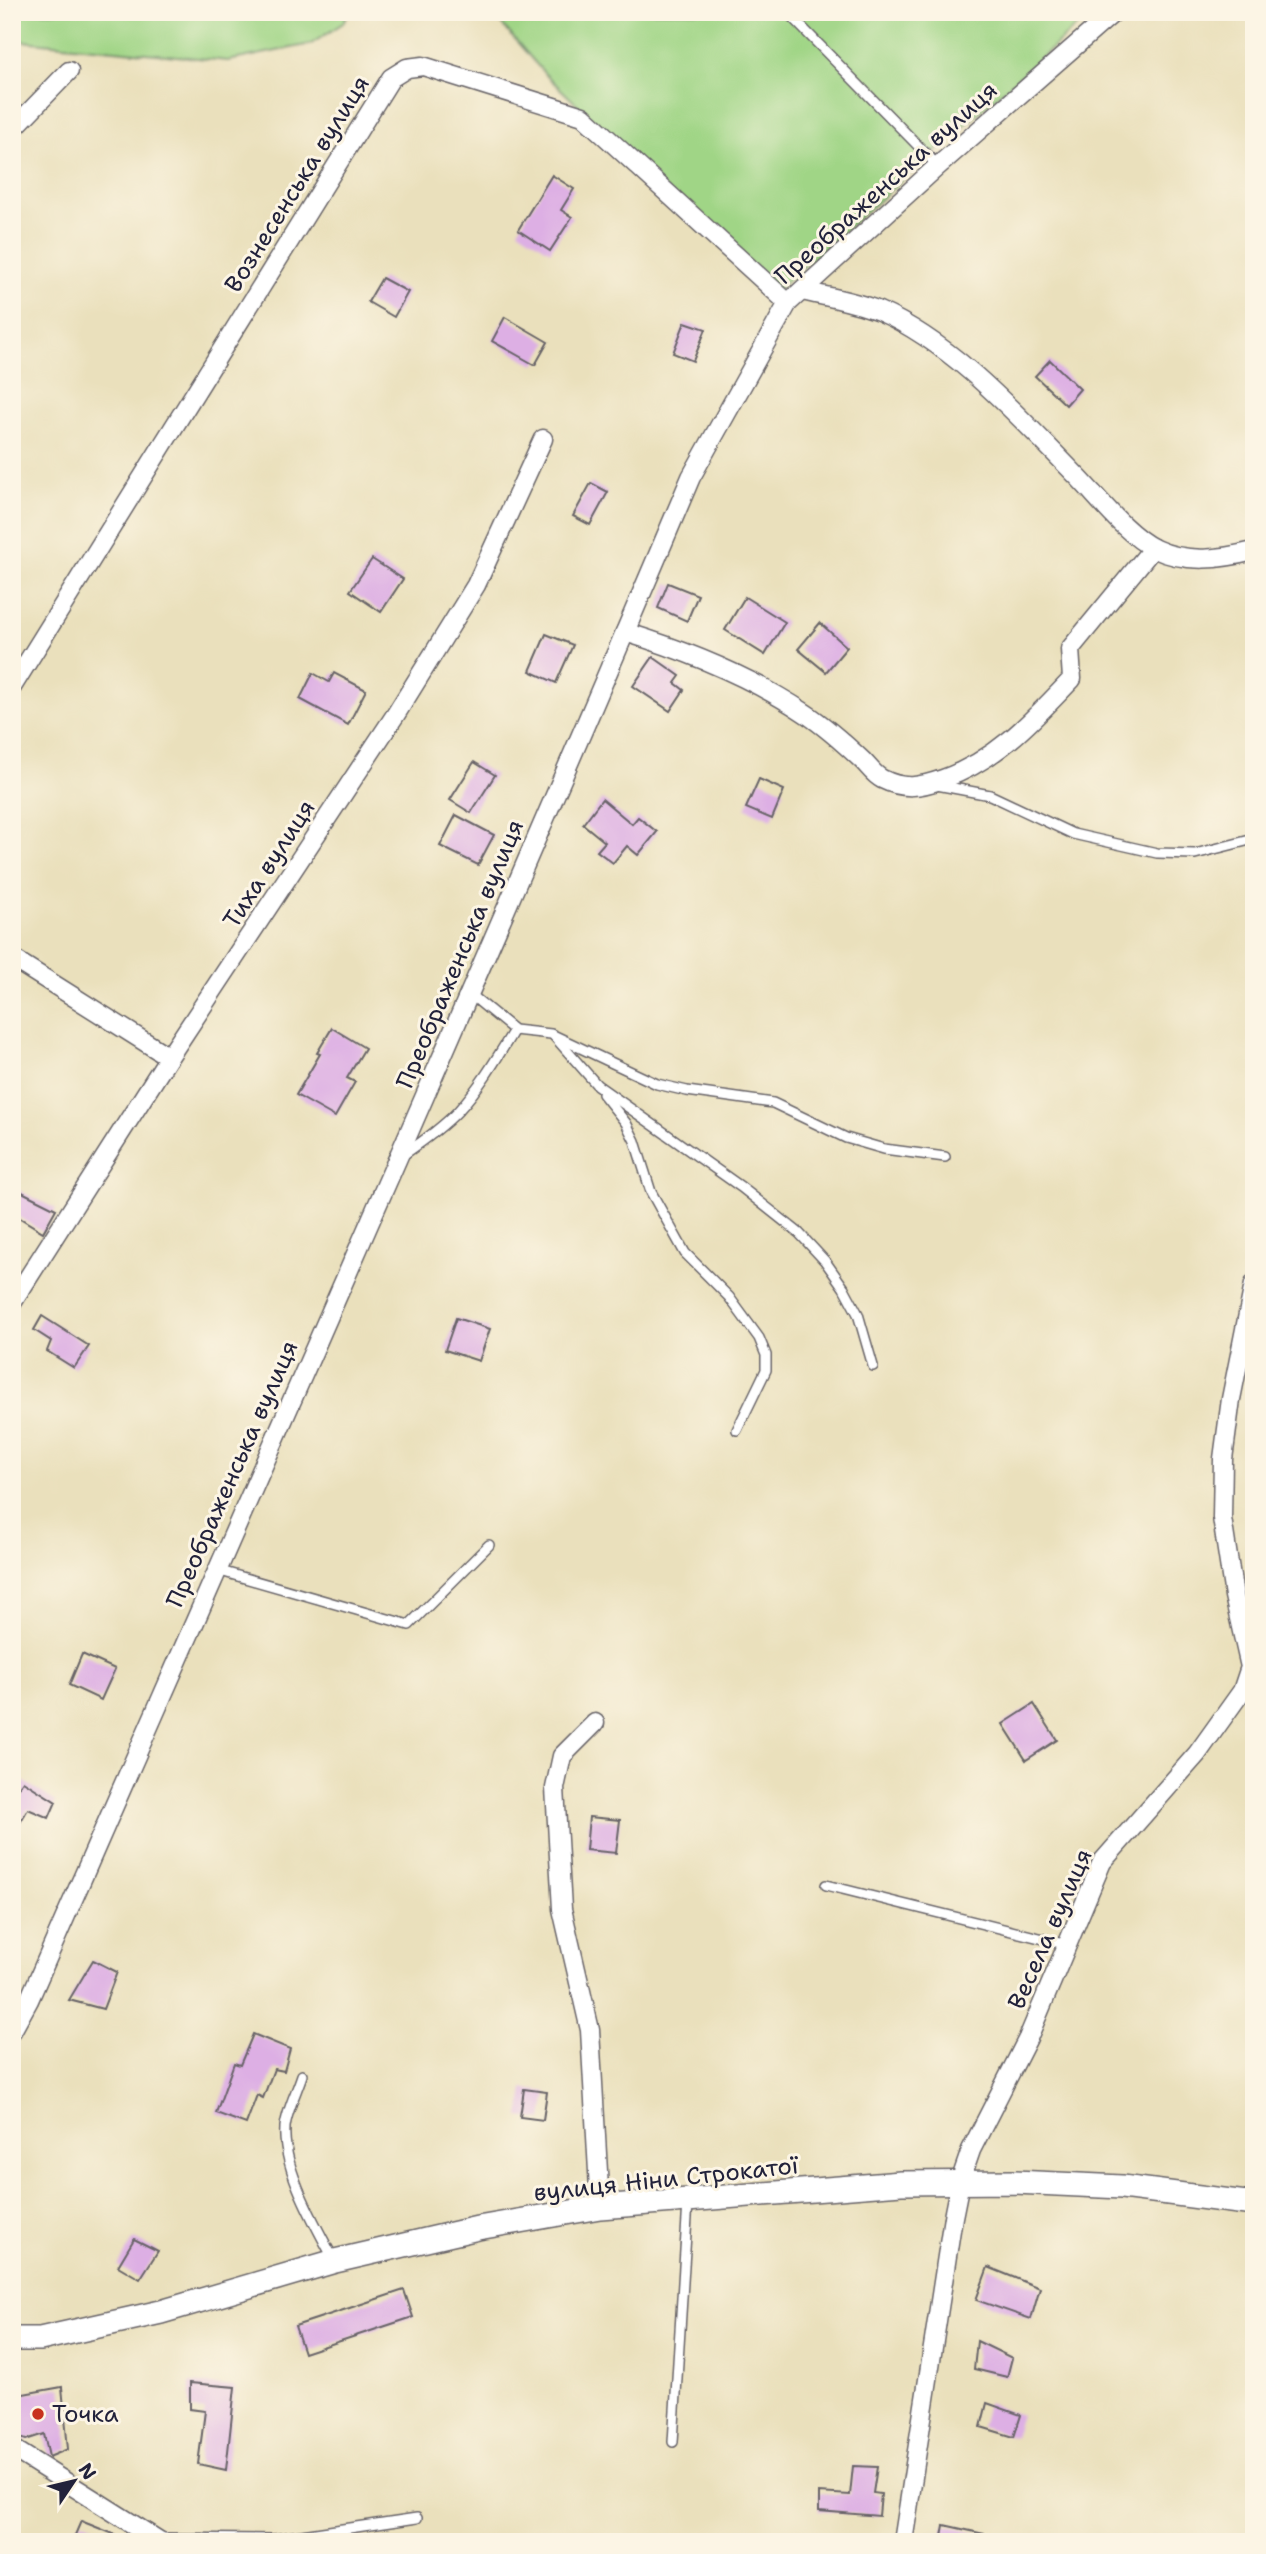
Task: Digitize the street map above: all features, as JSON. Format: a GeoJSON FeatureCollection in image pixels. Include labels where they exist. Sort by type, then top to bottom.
{"type":"FeatureCollection","features":[{"type":"Feature","properties":{"kind":"street","name":"Преображенська вулиця"},"geometry":{"type":"LineString","coordinates":[[12,2031],[29,2000],[329,1312],[400,1157],[691,477],[788,303],[1114,12]]}},
{"type":"Feature","properties":{"kind":"street","name":"Вознесенська вулиця"},"geometry":{"type":"LineString","coordinates":[[12,687],[391,78],[407,68],[423,66],[583,116],[788,303]]}},
{"type":"Feature","properties":{"kind":"street"},"geometry":{"type":"LineString","coordinates":[[12,130],[69,71]]}},
{"type":"Feature","properties":{"kind":"street"},"geometry":{"type":"LineString","coordinates":[[802,291],[841,299],[878,311],[918,331],[1005,403],[1119,521],[1153,548],[1175,556],[1210,560],[1254,551]]}},
{"type":"Feature","properties":{"kind":"street","name":"Тиха вулиця"},"geometry":{"type":"LineString","coordinates":[[12,1303],[169,1057],[343,796],[476,585],[543,439]]}},
{"type":"Feature","properties":{"kind":"street"},"geometry":{"type":"LineString","coordinates":[[625,632],[668,645],[746,679],[806,713],[864,762],[878,778],[902,788],[930,784],[967,771],[1002,748],[1040,713],[1072,679],[1070,649],[1153,548]]}},
{"type":"Feature","properties":{"kind":"street"},"geometry":{"type":"LineString","coordinates":[[12,958],[169,1057]]}},
{"type":"Feature","properties":{"kind":"street","name":"Весела вулиця"},"geometry":{"type":"LineString","coordinates":[[903,2542],[960,2182],[971,2150],[1028,2038],[1102,1862],[1197,1755],[1242,1691],[1250,1667],[1234,1596],[1222,1506],[1223,1459],[1229,1412],[1254,1284]]}},
{"type":"Feature","properties":{"kind":"street"},"geometry":{"type":"LineString","coordinates":[[595,1723],[562,1756],[555,1788],[562,1909],[590,2030],[600,2207]]}},
{"type":"Feature","properties":{"kind":"street","name":"вулиця Ніни Строкатої"},"geometry":{"type":"LineString","coordinates":[[12,2339],[40,2339],[161,2312],[335,2261],[478,2228],[600,2207],[901,2183],[960,2182],[1122,2187],[1254,2204]]}},
{"type":"Feature","properties":{"kind":"street"},"geometry":{"type":"LineString","coordinates":[[12,2448],[158,2540]]}},
{"type":"Feature","properties":{"kind":"lane"},"geometry":{"type":"LineString","coordinates":[[787,12],[939,166]]}},
{"type":"Feature","properties":{"kind":"lane"},"geometry":{"type":"LineString","coordinates":[[930,784],[990,795],[1073,834],[1157,853],[1195,854],[1254,839]]}},
{"type":"Feature","properties":{"kind":"lane"},"geometry":{"type":"LineString","coordinates":[[470,994],[514,1030],[551,1034],[657,1084],[773,1103],[846,1138],[884,1149],[945,1157]]}},
{"type":"Feature","properties":{"kind":"lane"},"geometry":{"type":"LineString","coordinates":[[400,1157],[457,1112],[475,1090],[514,1030]]}},
{"type":"Feature","properties":{"kind":"lane"},"geometry":{"type":"LineString","coordinates":[[551,1034],[597,1085],[626,1123],[635,1141],[651,1192],[685,1254],[729,1297],[759,1338],[766,1355],[766,1370],[737,1430]]}},
{"type":"Feature","properties":{"kind":"lane"},"geometry":{"type":"LineString","coordinates":[[597,1085],[741,1187],[799,1233],[844,1288],[858,1314],[873,1366]]}},
{"type":"Feature","properties":{"kind":"lane"},"geometry":{"type":"LineString","coordinates":[[217,1570],[409,1625],[489,1545]]}},
{"type":"Feature","properties":{"kind":"lane"},"geometry":{"type":"LineString","coordinates":[[826,1885],[1068,1945]]}},
{"type":"Feature","properties":{"kind":"lane"},"geometry":{"type":"LineString","coordinates":[[302,2075],[285,2125],[286,2150],[291,2172],[335,2261]]}},
{"type":"Feature","properties":{"kind":"lane"},"geometry":{"type":"LineString","coordinates":[[673,2442],[688,2200]]}},
{"type":"Feature","properties":{"kind":"lane"},"geometry":{"type":"LineString","coordinates":[[158,2540],[275,2539],[417,2518]]}},
{"type":"Feature","properties":{"kind":"green space"},"geometry":{"type":"Polygon","coordinates":[[[12,12],[349,12],[343,23],[311,44],[228,61],[12,40],[12,12]]]}},
{"type":"Feature","properties":{"kind":"green space"},"geometry":{"type":"Polygon","coordinates":[[[491,12],[1093,12],[774,293],[545,74],[491,12]]]}},
{"type":"Feature","properties":{"kind":"building"},"geometry":{"type":"Polygon","coordinates":[[[552,175],[574,189],[561,210],[572,217],[550,251],[518,230],[552,175]]]}},
{"type":"Feature","properties":{"kind":"building"},"geometry":{"type":"Polygon","coordinates":[[[382,278],[408,292],[394,317],[368,302],[382,278]]]}},
{"type":"Feature","properties":{"kind":"building"},"geometry":{"type":"Polygon","coordinates":[[[505,317],[548,342],[535,365],[492,341],[505,317]]]}},
{"type":"Feature","properties":{"kind":"building"},"geometry":{"type":"Polygon","coordinates":[[[685,322],[706,329],[693,361],[673,353],[685,322]]]}},
{"type":"Feature","properties":{"kind":"building"},"geometry":{"type":"Polygon","coordinates":[[[1050,360],[1080,389],[1066,405],[1035,376],[1050,360]]]}},
{"type":"Feature","properties":{"kind":"building"},"geometry":{"type":"Polygon","coordinates":[[[591,483],[608,492],[590,525],[573,516],[591,483]]]}},
{"type":"Feature","properties":{"kind":"building"},"geometry":{"type":"Polygon","coordinates":[[[372,559],[403,579],[381,612],[350,591],[372,559]]]}},
{"type":"Feature","properties":{"kind":"building"},"geometry":{"type":"Polygon","coordinates":[[[668,583],[698,595],[687,621],[658,608],[668,583]]]}},
{"type":"Feature","properties":{"kind":"building"},"geometry":{"type":"Polygon","coordinates":[[[745,597],[785,622],[765,655],[725,630],[745,597]]]}},
{"type":"Feature","properties":{"kind":"building"},"geometry":{"type":"Polygon","coordinates":[[[820,623],[847,647],[826,672],[798,649],[820,623]]]}},
{"type":"Feature","properties":{"kind":"building"},"geometry":{"type":"Polygon","coordinates":[[[546,634],[573,645],[556,683],[530,671],[546,634]]]}},
{"type":"Feature","properties":{"kind":"building"},"geometry":{"type":"Polygon","coordinates":[[[653,657],[680,676],[675,683],[684,690],[670,711],[633,686],[653,657]]]}},
{"type":"Feature","properties":{"kind":"building"},"geometry":{"type":"Polygon","coordinates":[[[313,673],[329,682],[334,673],[366,690],[348,725],[300,699],[313,673]]]}},
{"type":"Feature","properties":{"kind":"building"},"geometry":{"type":"Polygon","coordinates":[[[474,762],[495,775],[471,813],[450,800],[474,762]]]}},
{"type":"Feature","properties":{"kind":"building"},"geometry":{"type":"Polygon","coordinates":[[[759,779],[784,790],[772,819],[746,808],[759,779]]]}},
{"type":"Feature","properties":{"kind":"building"},"geometry":{"type":"Polygon","coordinates":[[[602,799],[632,824],[638,817],[657,832],[638,855],[627,846],[613,863],[597,851],[605,842],[583,824],[602,799]]]}},
{"type":"Feature","properties":{"kind":"building"},"geometry":{"type":"Polygon","coordinates":[[[456,815],[494,835],[478,865],[440,846],[456,815]]]}},
{"type":"Feature","properties":{"kind":"building"},"geometry":{"type":"Polygon","coordinates":[[[332,1028],[365,1048],[347,1078],[355,1082],[335,1117],[296,1095],[332,1028]]]}},
{"type":"Feature","properties":{"kind":"building"},"geometry":{"type":"Polygon","coordinates":[[[12,1187],[56,1209],[43,1232],[12,1213],[12,1187]]]}},
{"type":"Feature","properties":{"kind":"building"},"geometry":{"type":"Polygon","coordinates":[[[42,1316],[89,1346],[74,1368],[47,1351],[51,1341],[34,1330],[42,1316]]]}},
{"type":"Feature","properties":{"kind":"building"},"geometry":{"type":"Polygon","coordinates":[[[456,1318],[490,1329],[479,1361],[445,1350],[456,1318]]]}},
{"type":"Feature","properties":{"kind":"building"},"geometry":{"type":"Polygon","coordinates":[[[82,1654],[115,1669],[101,1700],[69,1685],[82,1654]]]}},
{"type":"Feature","properties":{"kind":"building"},"geometry":{"type":"Polygon","coordinates":[[[1034,1704],[1057,1740],[1026,1760],[1003,1724],[1034,1704]]]}},
{"type":"Feature","properties":{"kind":"building"},"geometry":{"type":"Polygon","coordinates":[[[23,1781],[56,1802],[49,1818],[28,1809],[12,1836],[12,1796],[23,1781]]]}},
{"type":"Feature","properties":{"kind":"building"},"geometry":{"type":"Polygon","coordinates":[[[589,1817],[620,1820],[616,1853],[586,1850],[589,1817]]]}},
{"type":"Feature","properties":{"kind":"building"},"geometry":{"type":"Polygon","coordinates":[[[93,1960],[117,1972],[103,2009],[69,2000],[93,1960]]]}},
{"type":"Feature","properties":{"kind":"building"},"geometry":{"type":"Polygon","coordinates":[[[253,2034],[290,2049],[284,2071],[274,2069],[263,2098],[257,2095],[246,2124],[216,2113],[234,2063],[240,2065],[253,2034]]]}},
{"type":"Feature","properties":{"kind":"building"},"geometry":{"type":"Polygon","coordinates":[[[524,2089],[547,2092],[543,2120],[520,2117],[524,2089]]]}},
{"type":"Feature","properties":{"kind":"building"},"geometry":{"type":"Polygon","coordinates":[[[134,2239],[158,2251],[140,2279],[118,2266],[134,2239]]]}},
{"type":"Feature","properties":{"kind":"building"},"geometry":{"type":"Polygon","coordinates":[[[988,2267],[1040,2288],[1031,2319],[976,2300],[988,2267]]]}},
{"type":"Feature","properties":{"kind":"building"},"geometry":{"type":"Polygon","coordinates":[[[404,2290],[413,2317],[304,2353],[295,2326],[404,2290]]]}},
{"type":"Feature","properties":{"kind":"building"},"geometry":{"type":"Polygon","coordinates":[[[977,2341],[1012,2358],[1007,2377],[974,2369],[977,2341]]]}},
{"type":"Feature","properties":{"kind":"building"},"geometry":{"type":"Polygon","coordinates":[[[190,2383],[235,2387],[226,2470],[198,2464],[205,2411],[190,2409],[190,2383]]]}},
{"type":"Feature","properties":{"kind":"building","name":"Точка"},"geometry":{"type":"Polygon","coordinates":[[[62,2387],[68,2449],[49,2457],[44,2434],[26,2440],[12,2435],[12,2396],[62,2387]]]}},
{"type":"Feature","properties":{"kind":"building"},"geometry":{"type":"Polygon","coordinates":[[[987,2403],[1021,2415],[1014,2437],[981,2427],[987,2403]]]}},
{"type":"Feature","properties":{"kind":"building"},"geometry":{"type":"Polygon","coordinates":[[[853,2466],[877,2467],[873,2493],[881,2494],[879,2516],[819,2511],[819,2493],[850,2495],[853,2466]]]}},
{"type":"Feature","properties":{"kind":"building"},"geometry":{"type":"Polygon","coordinates":[[[81,2521],[131,2541],[131,2542],[72,2542],[81,2521]]]}},
{"type":"Feature","properties":{"kind":"building"},"geometry":{"type":"Polygon","coordinates":[[[944,2525],[989,2535],[988,2542],[941,2542],[944,2525]]]}},
{"type":"Feature","properties":{"kind":"place","name":"Точка"},"geometry":{"type":"Point","coordinates":[38,2414]}}]}
